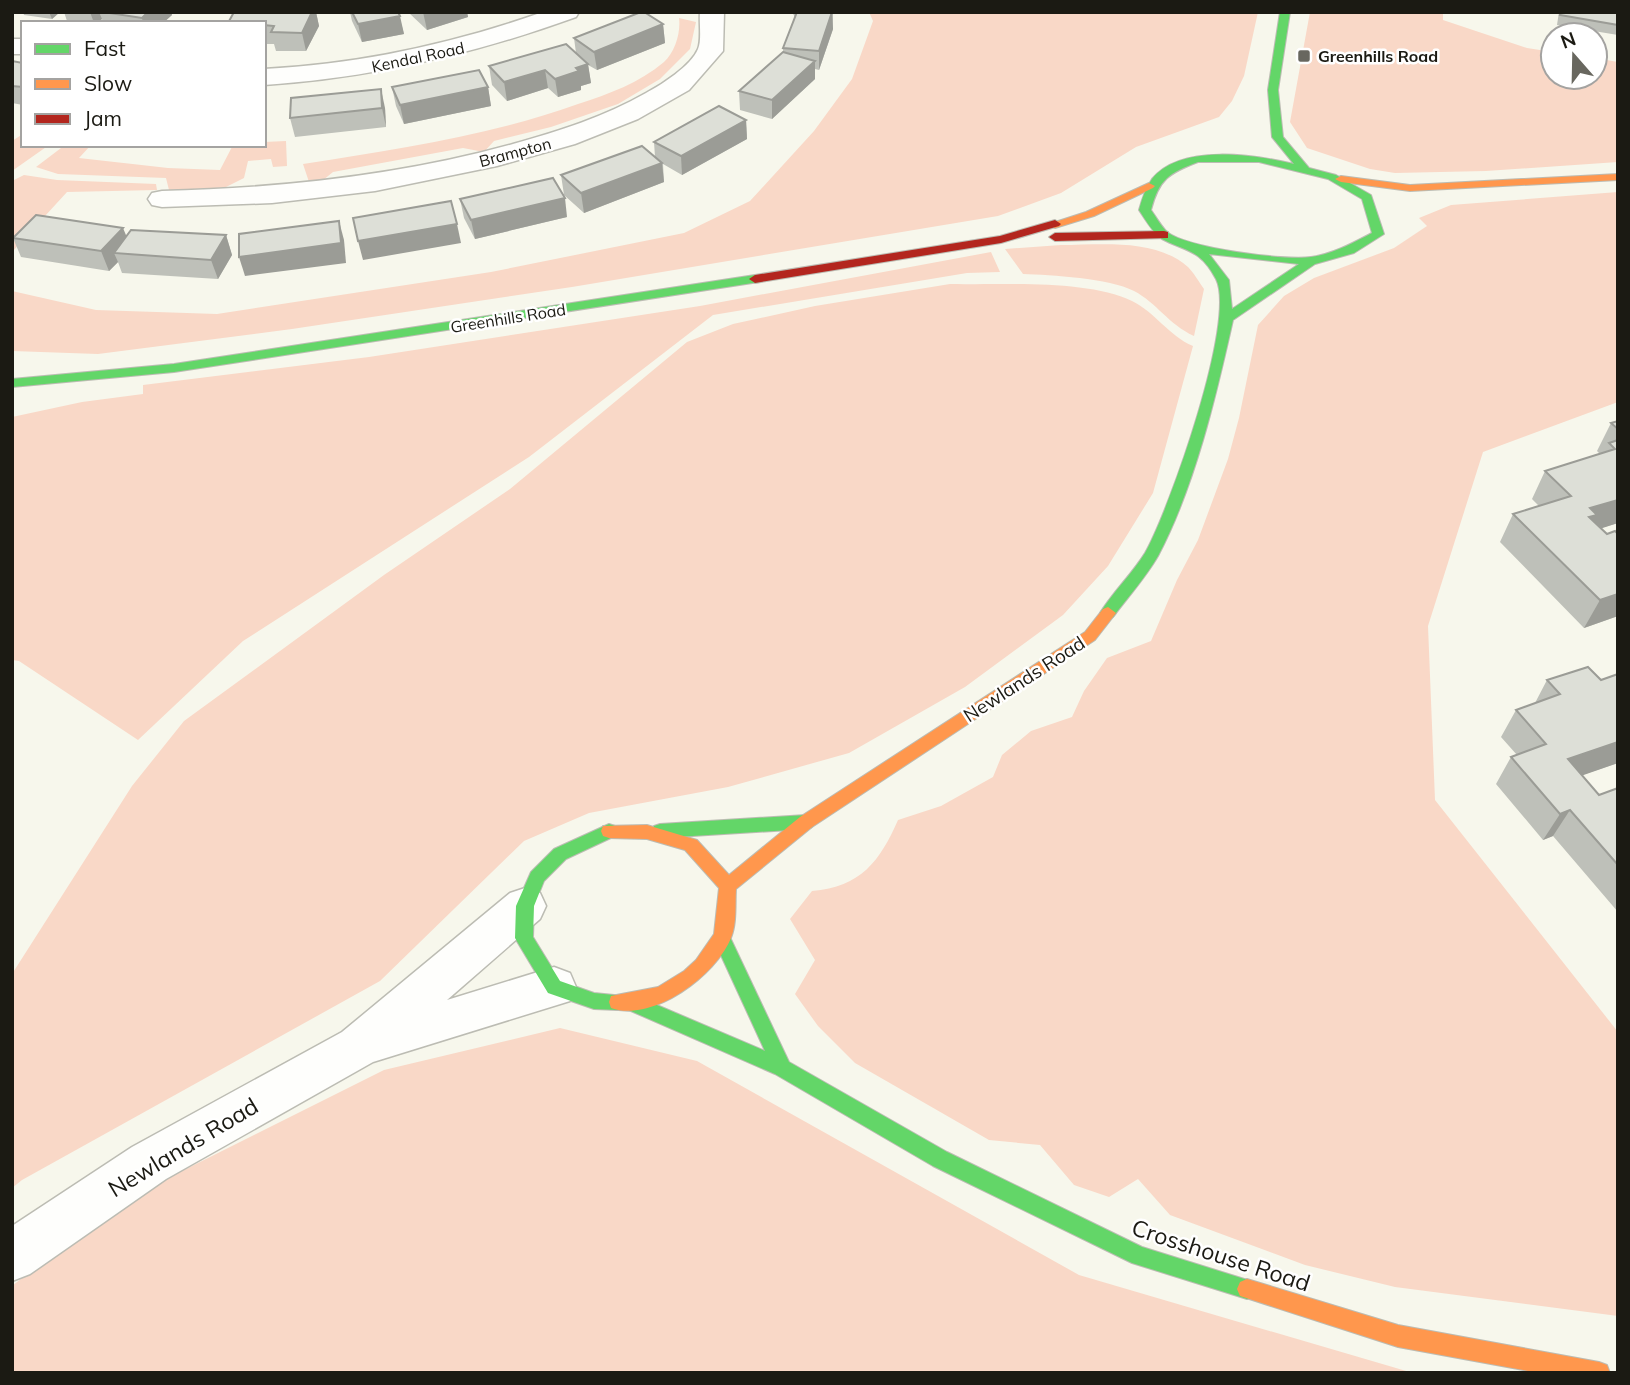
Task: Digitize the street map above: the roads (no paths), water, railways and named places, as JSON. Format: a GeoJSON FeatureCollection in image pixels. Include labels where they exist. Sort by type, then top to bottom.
{"type":"FeatureCollection","features":[{"type":"Feature","properties":{"kind":"street","name":"Kendal Road"},"geometry":{"type":"LineString","coordinates":[[266,77],[337,72],[423,58],[502,36],[567,12]]}},
{"type":"Feature","properties":{"kind":"street","name":"Brampton"},"geometry":{"type":"LineString","coordinates":[[162,199],[254,196],[350,186],[460,166],[518,152],[607,123],[661,97],[694,73],[713,44],[716,29],[712,12]]}},
{"type":"Feature","properties":{"kind":"street"},"geometry":{"type":"LineString","coordinates":[[1285,12],[1273,90],[1278,137],[1304,169]]}},
{"type":"Feature","properties":{"kind":"street"},"geometry":{"type":"LineString","coordinates":[[1260,111],[1273,90]]}},
{"type":"Feature","properties":{"kind":"street"},"geometry":{"type":"LineString","coordinates":[[1198,159],[1234,140]]}},
{"type":"Feature","properties":{"kind":"street"},"geometry":{"type":"LineString","coordinates":[[1198,159],[1259,159],[1332,177],[1410,188],[1618,177]]}},
{"type":"Feature","properties":{"kind":"street","name":"Greenhills Road"},"geometry":{"type":"LineString","coordinates":[[12,383],[188,366],[1001,239],[1090,214],[1149,186],[1162,173],[1198,159]]}},
{"type":"Feature","properties":{"kind":"street"},"geometry":{"type":"LineString","coordinates":[[254,196],[260,164]]}},
{"type":"Feature","properties":{"kind":"street"},"geometry":{"type":"LineString","coordinates":[[1227,318],[1311,261],[1350,250],[1383,231],[1367,197],[1332,177]]}},
{"type":"Feature","properties":{"kind":"street"},"geometry":{"type":"LineString","coordinates":[[1430,203],[1474,185]]}},
{"type":"Feature","properties":{"kind":"street"},"geometry":{"type":"LineString","coordinates":[[1149,186],[1145,210],[1164,235],[1199,249],[1311,261]]}},
{"type":"Feature","properties":{"kind":"street","name":"Greenhills Road"},"geometry":{"type":"LineString","coordinates":[[1001,239],[1164,235]]}},
{"type":"Feature","properties":{"kind":"street","name":"Newlands Road"},"geometry":{"type":"LineString","coordinates":[[729,886],[806,822],[1090,636],[1150,555],[1186,472],[1212,383],[1227,318],[1223,280],[1199,249]]}},
{"type":"Feature","properties":{"kind":"street","name":"Newlands Road"},"geometry":{"type":"LineString","coordinates":[[647,832],[806,822]]}},
{"type":"Feature","properties":{"kind":"street"},"geometry":{"type":"LineString","coordinates":[[609,831],[647,832],[691,845],[729,886],[722,938],[704,966],[676,988],[631,1002],[594,1001],[554,987],[524,938],[525,906],[537,877],[560,854],[609,831]]}},
{"type":"Feature","properties":{"kind":"street","name":"Newlands Road"},"geometry":{"type":"LineString","coordinates":[[12,1256],[149,1163],[358,1047],[525,906]]}},
{"type":"Feature","properties":{"kind":"street"},"geometry":{"type":"LineString","coordinates":[[722,938],[782,1068]]}},
{"type":"Feature","properties":{"kind":"street","name":"Newlands Road"},"geometry":{"type":"LineString","coordinates":[[358,1047],[554,987]]}},
{"type":"Feature","properties":{"kind":"street","name":"Crosshouse Road"},"geometry":{"type":"LineString","coordinates":[[631,1002],[782,1068],[940,1159],[1139,1256],[1398,1336],[1599,1373]]}},
{"type":"Feature","properties":{"kind":"place","name":"Greenhills Road"},"geometry":{"type":"Point","coordinates":[1304,56]}}]}
